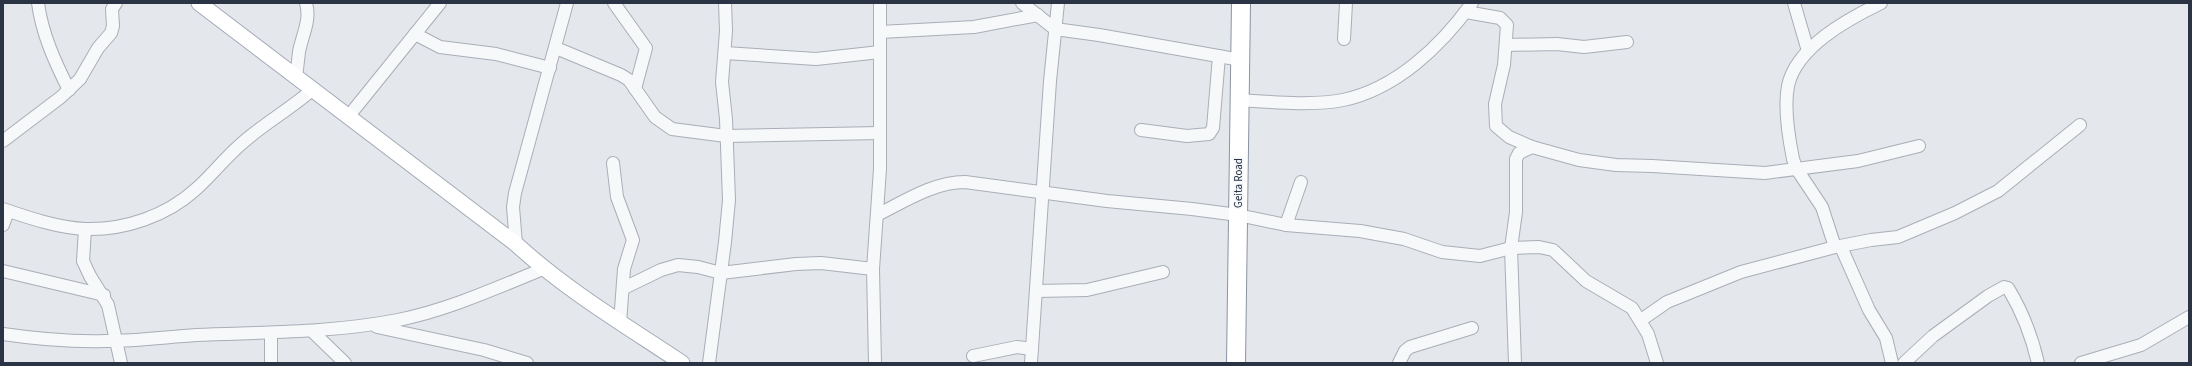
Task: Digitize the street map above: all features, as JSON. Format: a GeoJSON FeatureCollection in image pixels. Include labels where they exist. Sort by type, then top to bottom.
{"type":"FeatureCollection","features":[{"type":"Feature","properties":{"kind":"highway","name":"Geita Road"},"geometry":{"type":"LineString","coordinates":[[1236,363],[1241,3]]}},
{"type":"Feature","properties":{"kind":"main road"},"geometry":{"type":"LineString","coordinates":[[199,3],[516,244],[543,268],[620,323],[682,363]]}},
{"type":"Feature","properties":{"kind":"street"},"geometry":{"type":"LineString","coordinates":[[38,3],[40,18],[51,53],[69,90]]}},
{"type":"Feature","properties":{"kind":"street"},"geometry":{"type":"LineString","coordinates":[[3,141],[69,90],[87,70],[93,55],[111,32],[113,26],[112,9],[116,3]]}},
{"type":"Feature","properties":{"kind":"street"},"geometry":{"type":"LineString","coordinates":[[296,78],[299,52],[307,23],[308,12],[306,3]]}},
{"type":"Feature","properties":{"kind":"street"},"geometry":{"type":"LineString","coordinates":[[348,117],[440,3]]}},
{"type":"Feature","properties":{"kind":"street"},"geometry":{"type":"LineString","coordinates":[[516,244],[513,207],[516,192],[568,3]]}},
{"type":"Feature","properties":{"kind":"street"},"geometry":{"type":"LineString","coordinates":[[614,3],[646,48],[635,89]]}},
{"type":"Feature","properties":{"kind":"street"},"geometry":{"type":"LineString","coordinates":[[709,363],[729,200],[722,82],[725,53],[725,3]]}},
{"type":"Feature","properties":{"kind":"street"},"geometry":{"type":"LineString","coordinates":[[875,363],[872,268],[877,215],[880,133],[880,3]]}},
{"type":"Feature","properties":{"kind":"street"},"geometry":{"type":"LineString","coordinates":[[1022,3],[1055,29],[1100,35],[1241,60]]}},
{"type":"Feature","properties":{"kind":"street"},"geometry":{"type":"LineString","coordinates":[[1031,363],[1058,3]]}},
{"type":"Feature","properties":{"kind":"street"},"geometry":{"type":"LineString","coordinates":[[1344,39],[1346,3]]}},
{"type":"Feature","properties":{"kind":"street"},"geometry":{"type":"LineString","coordinates":[[1794,3],[1808,51]]}},
{"type":"Feature","properties":{"kind":"street"},"geometry":{"type":"LineString","coordinates":[[1880,3],[1826,35],[1808,51],[1794,72],[1788,85],[1786,96],[1790,142],[1796,168],[1822,207],[1838,247],[1886,338],[1892,363]]}},
{"type":"Feature","properties":{"kind":"street"},"geometry":{"type":"LineString","coordinates":[[1239,100],[1279,103],[1330,102],[1344,100],[1365,92],[1386,83],[1414,65],[1444,37],[1469,7],[1500,18],[1507,25],[1506,45],[1495,104],[1496,126],[1509,137],[1558,156],[1616,165],[1765,173],[1858,161],[1919,146]]}},
{"type":"Feature","properties":{"kind":"street"},"geometry":{"type":"LineString","coordinates":[[880,32],[974,27],[1038,15]]}},
{"type":"Feature","properties":{"kind":"street"},"geometry":{"type":"LineString","coordinates":[[415,34],[440,47],[496,54],[550,68]]}},
{"type":"Feature","properties":{"kind":"street"},"geometry":{"type":"LineString","coordinates":[[1506,45],[1558,44],[1584,47],[1627,42]]}},
{"type":"Feature","properties":{"kind":"street"},"geometry":{"type":"LineString","coordinates":[[556,48],[621,75],[629,80],[655,117],[665,125],[679,130],[726,136],[880,133]]}},
{"type":"Feature","properties":{"kind":"street"},"geometry":{"type":"LineString","coordinates":[[725,53],[816,59],[880,52]]}},
{"type":"Feature","properties":{"kind":"street"},"geometry":{"type":"LineString","coordinates":[[1141,130],[1187,136],[1209,134],[1213,128],[1219,56]]}},
{"type":"Feature","properties":{"kind":"street"},"geometry":{"type":"LineString","coordinates":[[3,225],[6,210],[54,224],[85,229],[123,225],[145,220],[168,210],[196,190],[253,133],[312,90]]}},
{"type":"Feature","properties":{"kind":"street"},"geometry":{"type":"LineString","coordinates":[[1641,320],[1667,302],[1762,265],[1871,240],[1898,237],[1955,213],[1998,191],[2080,125]]}},
{"type":"Feature","properties":{"kind":"street"},"geometry":{"type":"LineString","coordinates":[[1515,363],[1511,248],[1516,212],[1516,157],[1532,147]]}},
{"type":"Feature","properties":{"kind":"street"},"geometry":{"type":"LineString","coordinates":[[613,163],[617,197],[633,240],[624,269],[624,288],[620,323]]}},
{"type":"Feature","properties":{"kind":"street"},"geometry":{"type":"LineString","coordinates":[[877,215],[936,186],[951,182],[1238,215],[1286,225],[1360,231],[1404,239],[1442,252],[1494,254],[1511,248],[1539,247],[1553,250],[1586,281],[1629,305],[1641,320],[1657,363]]}},
{"type":"Feature","properties":{"kind":"street"},"geometry":{"type":"LineString","coordinates":[[1286,225],[1301,182]]}},
{"type":"Feature","properties":{"kind":"street"},"geometry":{"type":"LineString","coordinates":[[85,229],[83,260],[90,276],[104,295],[113,319],[122,363]]}},
{"type":"Feature","properties":{"kind":"street"},"geometry":{"type":"LineString","coordinates":[[624,288],[661,270],[678,265],[686,265],[721,273],[796,264],[828,264],[872,268]]}},
{"type":"Feature","properties":{"kind":"street"},"geometry":{"type":"LineString","coordinates":[[3,334],[49,339],[118,341],[197,335],[270,333],[366,325],[399,320],[457,303],[543,268]]}},
{"type":"Feature","properties":{"kind":"street"},"geometry":{"type":"LineString","coordinates":[[3,271],[104,295]]}},
{"type":"Feature","properties":{"kind":"street"},"geometry":{"type":"LineString","coordinates":[[1036,291],[1087,290],[1163,272]]}},
{"type":"Feature","properties":{"kind":"street"},"geometry":{"type":"LineString","coordinates":[[1904,363],[1933,336],[1988,296],[2004,287],[2008,288],[2020,311],[2034,345],[2038,363]]}},
{"type":"Feature","properties":{"kind":"street"},"geometry":{"type":"LineString","coordinates":[[2081,363],[2141,345],[2189,317]]}},
{"type":"Feature","properties":{"kind":"street"},"geometry":{"type":"LineString","coordinates":[[366,325],[409,333],[509,360],[527,363]]}},
{"type":"Feature","properties":{"kind":"street"},"geometry":{"type":"LineString","coordinates":[[1399,363],[1405,351],[1410,348],[1472,328]]}},
{"type":"Feature","properties":{"kind":"street"},"geometry":{"type":"LineString","coordinates":[[312,330],[344,363]]}},
{"type":"Feature","properties":{"kind":"street"},"geometry":{"type":"LineString","coordinates":[[270,333],[271,363]]}},
{"type":"Feature","properties":{"kind":"street"},"geometry":{"type":"LineString","coordinates":[[973,356],[1017,347],[1032,349]]}}]}
